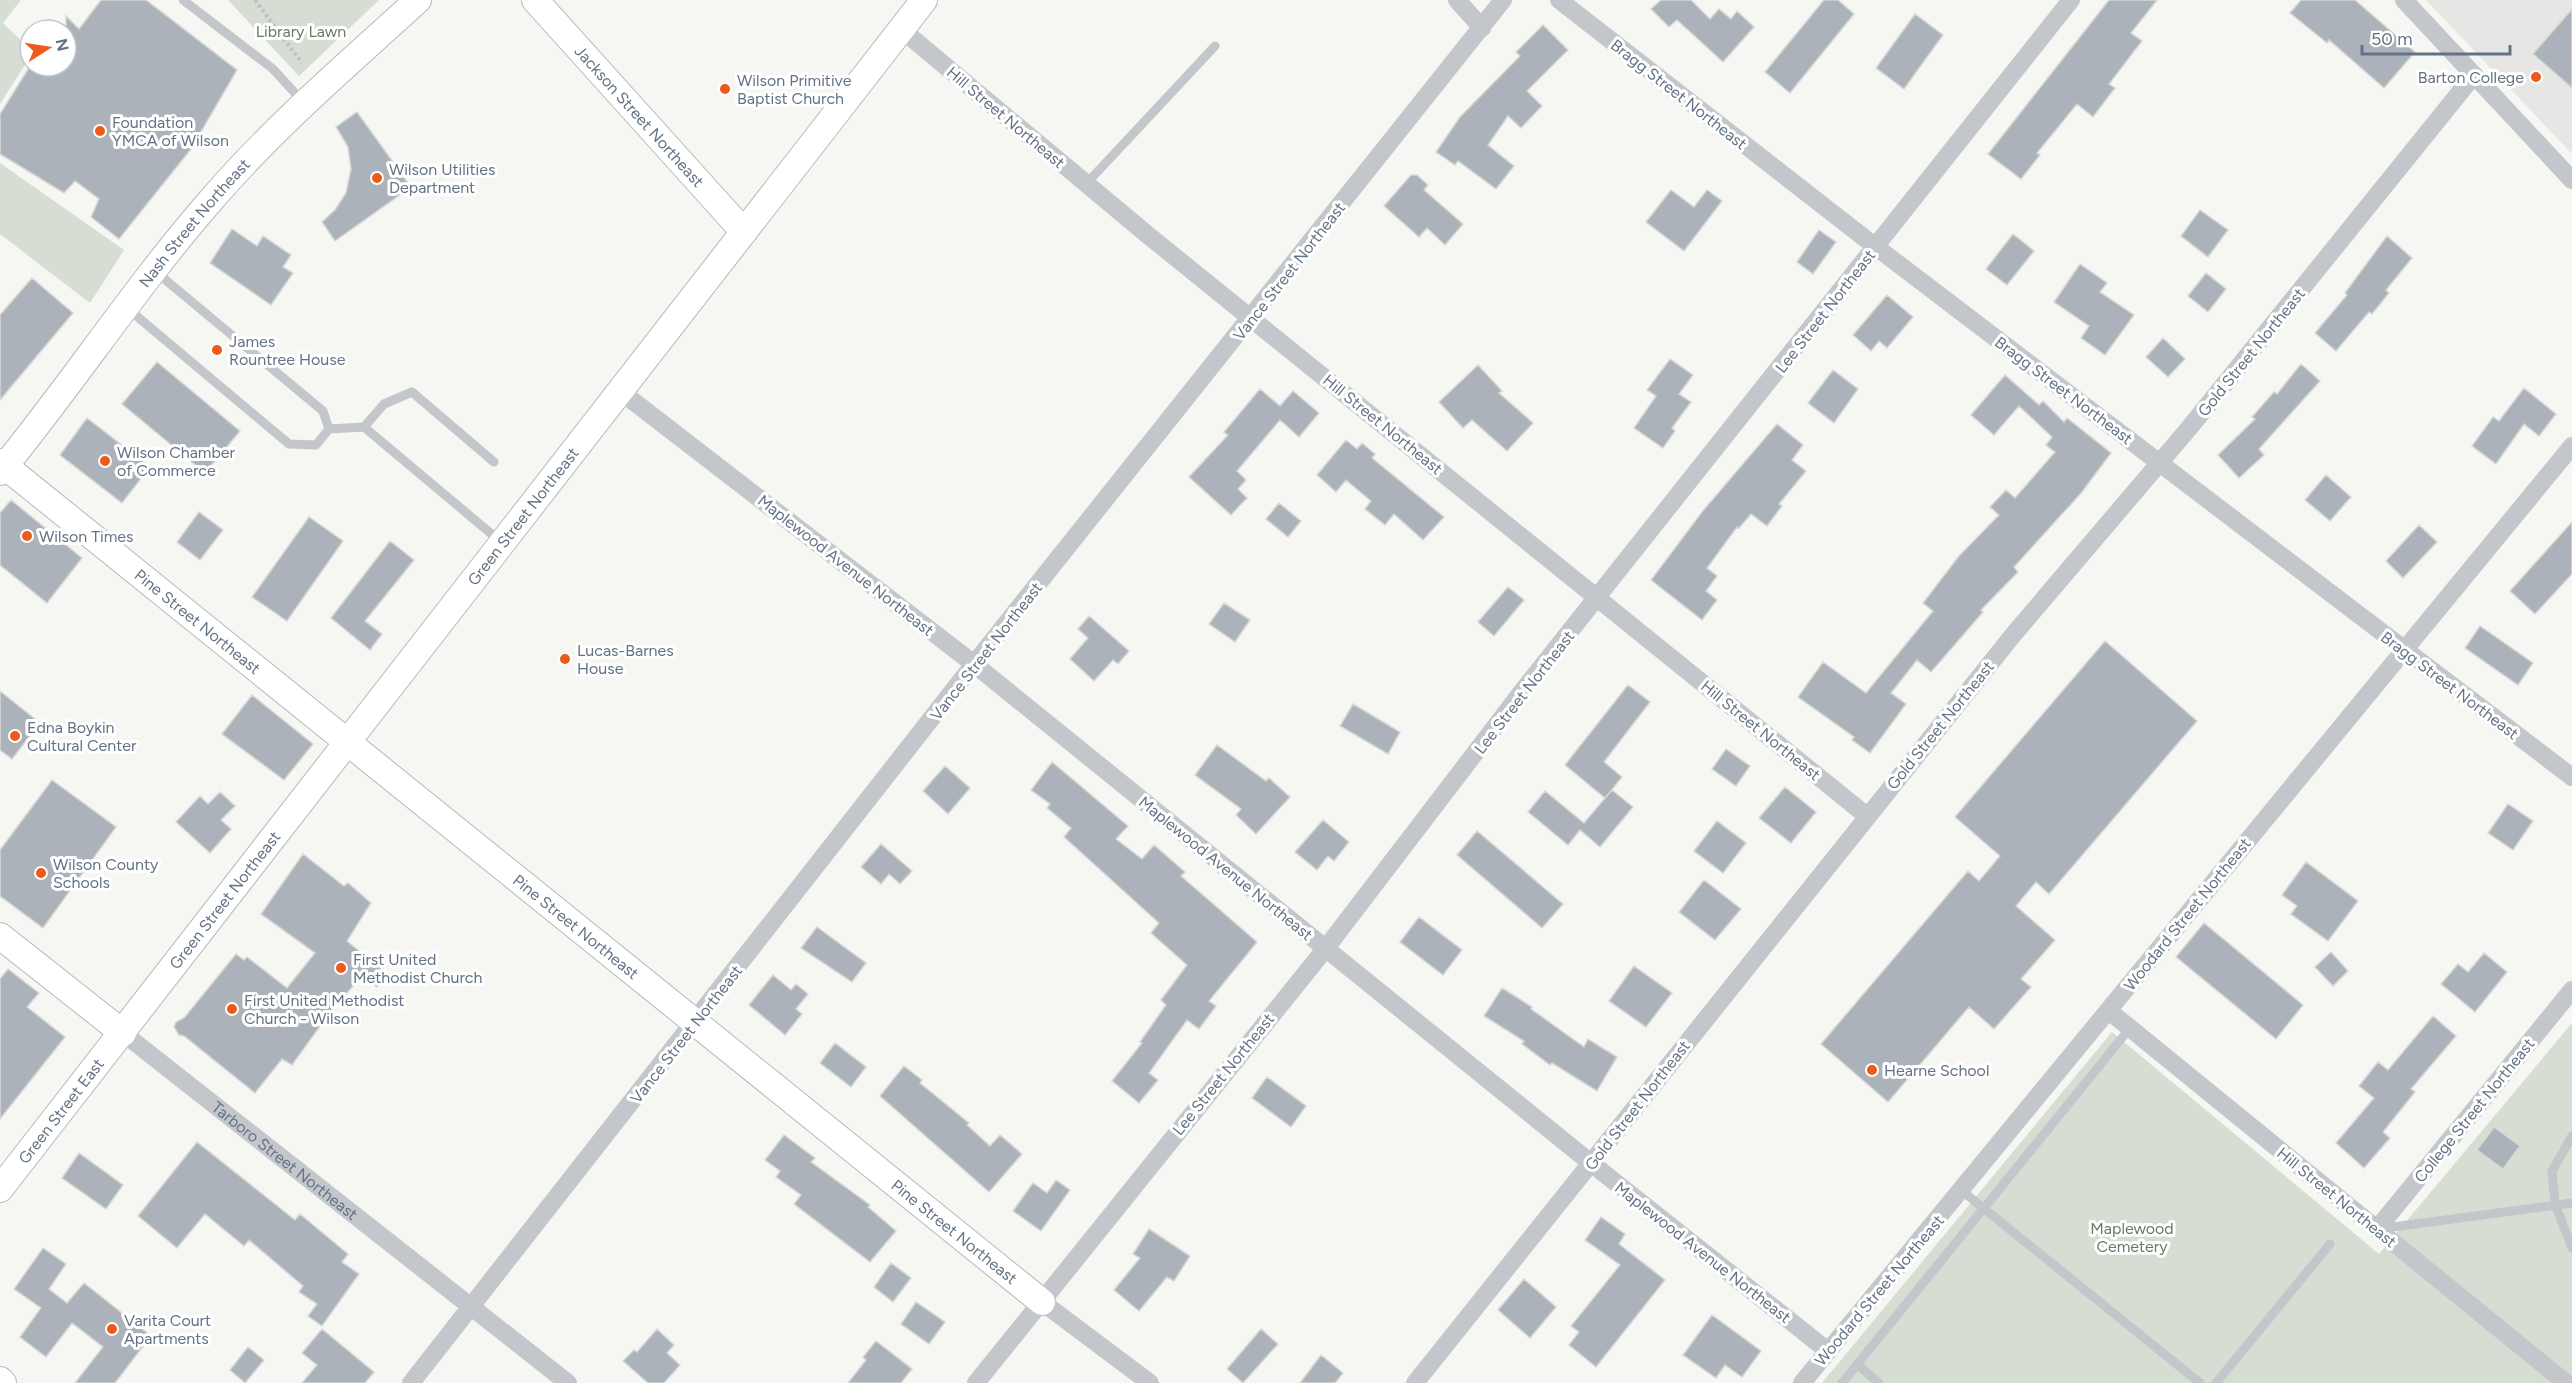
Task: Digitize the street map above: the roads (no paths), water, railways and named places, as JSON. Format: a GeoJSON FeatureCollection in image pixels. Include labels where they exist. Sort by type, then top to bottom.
{"type":"FeatureCollection","features":[{"type":"Feature","properties":{"kind":"street","name":"Nash Street Northeast"},"geometry":{"type":"LineString","coordinates":[[2,467],[153,270],[214,196],[305,104],[418,0]]}},
{"type":"Feature","properties":{"kind":"street","name":"Jackson Street Northeast"},"geometry":{"type":"LineString","coordinates":[[535,0],[744,232]]}},
{"type":"Feature","properties":{"kind":"street","name":"Green Street Northeast"},"geometry":{"type":"LineString","coordinates":[[123,1033],[924,0]]}},
{"type":"Feature","properties":{"kind":"street"},"geometry":{"type":"LineString","coordinates":[[1457,0],[1482,28]]}},
{"type":"Feature","properties":{"kind":"street","name":"Vance Street Northeast"},"geometry":{"type":"LineString","coordinates":[[411,1383],[974,664],[1503,0]]}},
{"type":"Feature","properties":{"kind":"street","name":"Bragg Street Northeast"},"geometry":{"type":"LineString","coordinates":[[1558,0],[1876,247],[2572,777]]}},
{"type":"Feature","properties":{"kind":"street","name":"Lee Street Northeast"},"geometry":{"type":"LineString","coordinates":[[976,1383],[1326,948],[1524,689],[2071,0]]}},
{"type":"Feature","properties":{"kind":"street"},"geometry":{"type":"LineString","coordinates":[[2404,0],[2572,180]]}},
{"type":"Feature","properties":{"kind":"street","name":"Hill Street Northeast"},"geometry":{"type":"LineString","coordinates":[[901,29],[1251,319],[1867,816]]}},
{"type":"Feature","properties":{"kind":"street","name":"Gold Street Northeast"},"geometry":{"type":"LineString","coordinates":[[1415,1383],[2013,634],[2158,463],[2474,75]]}},
{"type":"Feature","properties":{"kind":"street","name":"Maplewood Avenue Northeast"},"geometry":{"type":"LineString","coordinates":[[620,391],[974,664],[1591,1163],[1828,1351]]}},
{"type":"Feature","properties":{"kind":"street","name":"Woodard Street Northeast"},"geometry":{"type":"LineString","coordinates":[[1802,1383],[2572,446]]}},
{"type":"Feature","properties":{"kind":"street","name":"Pine Street Northeast"},"geometry":{"type":"LineString","coordinates":[[2,467],[828,1127],[1041,1302],[1150,1383]]}},
{"type":"Feature","properties":{"kind":"street","name":"Tarboro Street Northeast"},"geometry":{"type":"LineString","coordinates":[[0,936],[473,1305],[568,1383]]}},
{"type":"Feature","properties":{"kind":"street","name":"College Street Northeast"},"geometry":{"type":"LineString","coordinates":[[2377,1229],[2572,990]]}},
{"type":"Feature","properties":{"kind":"street","name":"Hill Street Northeast"},"geometry":{"type":"LineString","coordinates":[[2109,1011],[2566,1383]]}},
{"type":"Feature","properties":{"kind":"street","name":"Green Street East"},"geometry":{"type":"LineString","coordinates":[[0,1189],[123,1033]]}},
{"type":"Feature","properties":{"kind":"lane"},"geometry":{"type":"LineString","coordinates":[[183,0],[273,69],[305,104]]}},
{"type":"Feature","properties":{"kind":"lane"},"geometry":{"type":"LineString","coordinates":[[1086,184],[1215,46]]}},
{"type":"Feature","properties":{"kind":"lane"},"geometry":{"type":"LineString","coordinates":[[153,270],[323,411],[329,429]]}},
{"type":"Feature","properties":{"kind":"lane"},"geometry":{"type":"LineString","coordinates":[[125,307],[289,444],[316,445],[329,429],[364,427],[502,543]]}},
{"type":"Feature","properties":{"kind":"lane"},"geometry":{"type":"LineString","coordinates":[[364,427],[384,404],[412,392],[494,462]]}},
{"type":"Feature","properties":{"kind":"lane"},"geometry":{"type":"LineString","coordinates":[[1842,1383],[2130,1028]]}},
{"type":"Feature","properties":{"kind":"lane"},"geometry":{"type":"LineString","coordinates":[[2572,1136],[2552,1171],[2555,1204],[2572,1248]]}},
{"type":"Feature","properties":{"kind":"lane"},"geometry":{"type":"LineString","coordinates":[[1961,1190],[2200,1383]]}},
{"type":"Feature","properties":{"kind":"lane"},"geometry":{"type":"LineString","coordinates":[[2377,1229],[2572,1203]]}},
{"type":"Feature","properties":{"kind":"lane"},"geometry":{"type":"LineString","coordinates":[[2216,1383],[2330,1244]]}},
{"type":"Feature","properties":{"kind":"lane"},"geometry":{"type":"LineString","coordinates":[[1857,1365],[1879,1383]]}},
{"type":"Feature","properties":{"kind":"place","name":"Barton College"},"geometry":{"type":"Point","coordinates":[2536,77]}},
{"type":"Feature","properties":{"kind":"place","name":"Wilson Primitive Baptist Church"},"geometry":{"type":"Point","coordinates":[725,89]}},
{"type":"Feature","properties":{"kind":"place","name":"Foundation YMCA of Wilson"},"geometry":{"type":"Point","coordinates":[100,131]}},
{"type":"Feature","properties":{"kind":"place","name":"Wilson Utilities Department"},"geometry":{"type":"Point","coordinates":[377,178]}},
{"type":"Feature","properties":{"kind":"place","name":"James Rountree House"},"geometry":{"type":"Point","coordinates":[217,350]}},
{"type":"Feature","properties":{"kind":"place","name":"Wilson Chamber of Commerce"},"geometry":{"type":"Point","coordinates":[105,461]}},
{"type":"Feature","properties":{"kind":"place","name":"Wilson Times"},"geometry":{"type":"Point","coordinates":[27,536]}},
{"type":"Feature","properties":{"kind":"place","name":"Lucas-Barnes House"},"geometry":{"type":"Point","coordinates":[565,659]}},
{"type":"Feature","properties":{"kind":"place","name":"Edna Boykin Cultural Center"},"geometry":{"type":"Point","coordinates":[15,736]}},
{"type":"Feature","properties":{"kind":"place","name":"Wilson County Schools"},"geometry":{"type":"Point","coordinates":[41,873]}},
{"type":"Feature","properties":{"kind":"place","name":"First United Methodist Church"},"geometry":{"type":"Point","coordinates":[341,968]}},
{"type":"Feature","properties":{"kind":"place","name":"First United Methodist Church - Wilson"},"geometry":{"type":"Point","coordinates":[232,1009]}},
{"type":"Feature","properties":{"kind":"place","name":"Hearne School"},"geometry":{"type":"Point","coordinates":[1872,1070]}},
{"type":"Feature","properties":{"kind":"place","name":"Varita Court Apartments"},"geometry":{"type":"Point","coordinates":[112,1329]}},
{"type":"Feature","properties":{"kind":"park label","name":"Library Lawn"},"geometry":{"type":"Point","coordinates":[301,31]}},
{"type":"Feature","properties":{"kind":"park label","name":"Maplewood Cemetery"},"geometry":{"type":"Point","coordinates":[2132,1237]}}]}
